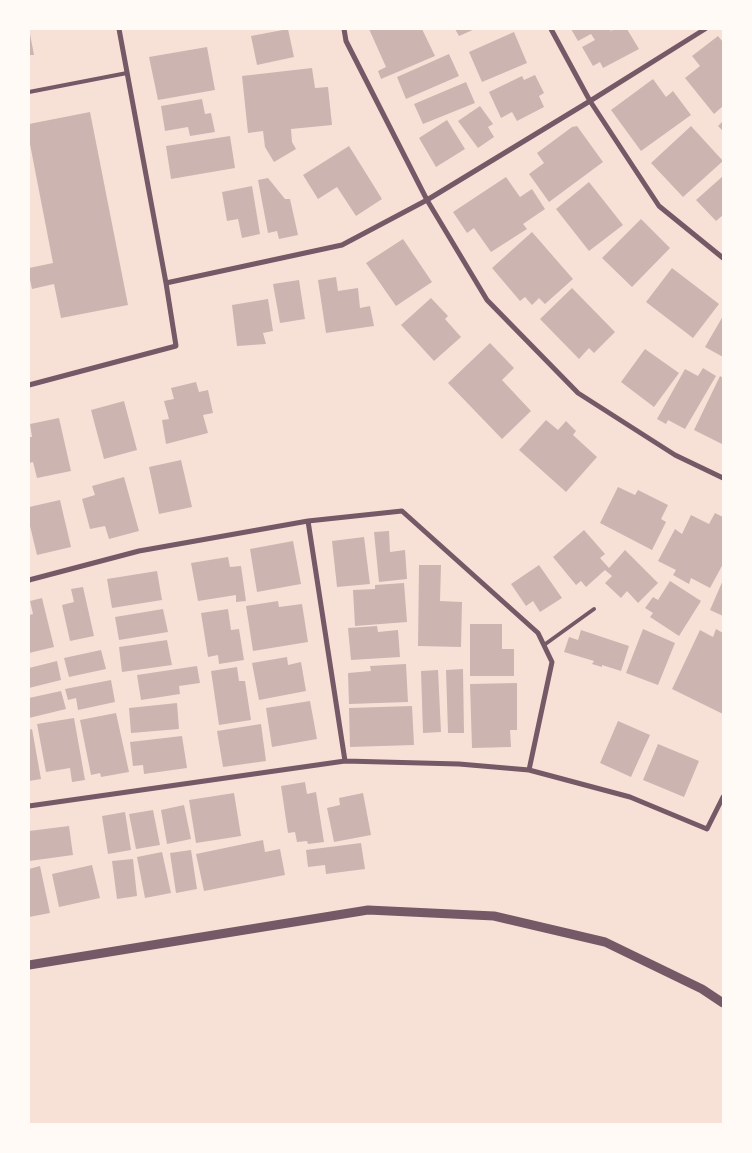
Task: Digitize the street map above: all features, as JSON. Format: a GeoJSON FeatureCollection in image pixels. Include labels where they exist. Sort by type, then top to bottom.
{"type":"FeatureCollection","features":[{"type":"Feature","properties":{"kind":"street"},"geometry":{"type":"LineString","coordinates":[[29,385],[176,346],[119,29]]}},
{"type":"Feature","properties":{"kind":"street"},"geometry":{"type":"LineString","coordinates":[[344,29],[346,41],[427,200],[486,300],[578,392],[675,455],[723,478]]}},
{"type":"Feature","properties":{"kind":"street"},"geometry":{"type":"LineString","coordinates":[[551,29],[590,101],[659,206],[723,258]]}},
{"type":"Feature","properties":{"kind":"street"},"geometry":{"type":"LineString","coordinates":[[166,282],[342,245],[427,200],[705,29]]}},
{"type":"Feature","properties":{"kind":"street"},"geometry":{"type":"LineString","coordinates":[[29,580],[138,551],[308,521],[402,511],[538,633],[544,645],[552,662],[529,770]]}},
{"type":"Feature","properties":{"kind":"street"},"geometry":{"type":"LineString","coordinates":[[308,521],[345,761]]}},
{"type":"Feature","properties":{"kind":"street"},"geometry":{"type":"LineString","coordinates":[[29,806],[345,761],[459,764],[529,770],[630,796],[707,829],[723,797]]}},
{"type":"Feature","properties":{"kind":"street"},"geometry":{"type":"LineString","coordinates":[[29,965],[368,910],[494,916],[605,942],[702,989],[723,1003]]}},
{"type":"Feature","properties":{"kind":"lane"},"geometry":{"type":"LineString","coordinates":[[29,92],[127,73]]}},
{"type":"Feature","properties":{"kind":"lane"},"geometry":{"type":"LineString","coordinates":[[544,645],[594,609]]}},
{"type":"Feature","properties":{"kind":"building"},"geometry":{"type":"Polygon","coordinates":[[[288,29],[294,57],[257,65],[251,36],[288,29]]]}},
{"type":"Feature","properties":{"kind":"building"},"geometry":{"type":"Polygon","coordinates":[[[369,29],[422,29],[435,56],[381,79],[378,71],[386,67],[369,29]]]}},
{"type":"Feature","properties":{"kind":"building"},"geometry":{"type":"Polygon","coordinates":[[[455,29],[475,29],[459,36],[455,29]]]}},
{"type":"Feature","properties":{"kind":"building"},"geometry":{"type":"Polygon","coordinates":[[[571,29],[613,29],[609,32],[615,29],[627,29],[639,49],[603,68],[600,62],[593,66],[582,47],[595,40],[591,34],[578,41],[571,29]]]}},
{"type":"Feature","properties":{"kind":"building"},"geometry":{"type":"Polygon","coordinates":[[[514,32],[527,63],[482,82],[469,52],[514,32]]]}},
{"type":"Feature","properties":{"kind":"building"},"geometry":{"type":"Polygon","coordinates":[[[30,34],[34,55],[29,55],[30,34]]]}},
{"type":"Feature","properties":{"kind":"building"},"geometry":{"type":"Polygon","coordinates":[[[718,36],[723,42],[723,106],[714,114],[685,78],[700,66],[692,56],[718,36]]]}},
{"type":"Feature","properties":{"kind":"building"},"geometry":{"type":"Polygon","coordinates":[[[207,47],[215,90],[158,100],[149,57],[207,47]]]}},
{"type":"Feature","properties":{"kind":"building"},"geometry":{"type":"Polygon","coordinates":[[[449,54],[459,76],[406,99],[397,77],[449,54]]]}},
{"type":"Feature","properties":{"kind":"building"},"geometry":{"type":"Polygon","coordinates":[[[312,68],[315,88],[328,87],[332,125],[291,129],[292,142],[296,149],[274,162],[265,147],[263,131],[248,133],[242,76],[312,68]]]}},
{"type":"Feature","properties":{"kind":"building"},"geometry":{"type":"Polygon","coordinates":[[[535,75],[544,93],[539,96],[544,107],[517,121],[512,112],[501,118],[489,92],[522,76],[524,80],[535,75]]]}},
{"type":"Feature","properties":{"kind":"building"},"geometry":{"type":"Polygon","coordinates":[[[653,79],[666,97],[673,91],[691,115],[641,151],[611,110],[653,79]]]}},
{"type":"Feature","properties":{"kind":"building"},"geometry":{"type":"Polygon","coordinates":[[[466,82],[475,103],[423,124],[414,104],[466,82]]]}},
{"type":"Feature","properties":{"kind":"building"},"geometry":{"type":"Polygon","coordinates":[[[202,99],[205,114],[211,113],[215,132],[190,136],[188,127],[165,131],[161,106],[202,99]]]}},
{"type":"Feature","properties":{"kind":"building"},"geometry":{"type":"Polygon","coordinates":[[[480,106],[493,124],[488,127],[494,137],[478,148],[458,121],[480,106]]]}},
{"type":"Feature","properties":{"kind":"building"},"geometry":{"type":"Polygon","coordinates":[[[90,112],[128,305],[61,318],[54,284],[32,289],[29,275],[29,268],[53,263],[29,139],[29,124],[90,112]]]}},
{"type":"Feature","properties":{"kind":"building"},"geometry":{"type":"Polygon","coordinates":[[[447,120],[465,149],[436,167],[419,138],[447,120]]]}},
{"type":"Feature","properties":{"kind":"building"},"geometry":{"type":"Polygon","coordinates":[[[723,121],[723,131],[718,126],[723,121]]]}},
{"type":"Feature","properties":{"kind":"building"},"geometry":{"type":"Polygon","coordinates":[[[577,126],[603,162],[549,202],[529,174],[544,163],[537,153],[572,127],[577,126]]]}},
{"type":"Feature","properties":{"kind":"building"},"geometry":{"type":"Polygon","coordinates":[[[691,126],[723,161],[683,197],[651,163],[691,126]]]}},
{"type":"Feature","properties":{"kind":"building"},"geometry":{"type":"Polygon","coordinates":[[[230,136],[235,168],[171,179],[166,146],[230,136]]]}},
{"type":"Feature","properties":{"kind":"building"},"geometry":{"type":"Polygon","coordinates":[[[349,146],[382,199],[356,216],[337,187],[318,199],[303,175],[349,146]]]}},
{"type":"Feature","properties":{"kind":"building"},"geometry":{"type":"Polygon","coordinates":[[[723,176],[723,215],[716,221],[696,200],[723,176]]]}},
{"type":"Feature","properties":{"kind":"building"},"geometry":{"type":"Polygon","coordinates":[[[506,177],[520,197],[532,189],[545,209],[523,224],[527,229],[491,252],[474,228],[467,233],[453,212],[506,177]]]}},
{"type":"Feature","properties":{"kind":"building"},"geometry":{"type":"Polygon","coordinates":[[[268,178],[285,199],[290,199],[298,235],[279,239],[277,231],[268,233],[258,180],[268,178]]]}},
{"type":"Feature","properties":{"kind":"building"},"geometry":{"type":"Polygon","coordinates":[[[589,182],[623,225],[589,251],[556,209],[589,182]]]}},
{"type":"Feature","properties":{"kind":"building"},"geometry":{"type":"Polygon","coordinates":[[[252,186],[260,234],[242,238],[238,219],[227,221],[222,192],[252,186]]]}},
{"type":"Feature","properties":{"kind":"building"},"geometry":{"type":"Polygon","coordinates":[[[641,219],[670,248],[632,287],[602,258],[641,219]]]}},
{"type":"Feature","properties":{"kind":"building"},"geometry":{"type":"Polygon","coordinates":[[[532,232],[573,279],[545,304],[539,298],[532,305],[525,297],[520,301],[492,268],[532,232]]]}},
{"type":"Feature","properties":{"kind":"building"},"geometry":{"type":"Polygon","coordinates":[[[403,239],[432,282],[396,306],[366,263],[403,239]]]}},
{"type":"Feature","properties":{"kind":"building"},"geometry":{"type":"Polygon","coordinates":[[[672,268],[719,304],[693,338],[646,302],[672,268]]]}},
{"type":"Feature","properties":{"kind":"building"},"geometry":{"type":"Polygon","coordinates":[[[336,277],[338,291],[358,288],[360,308],[370,306],[374,326],[326,333],[318,280],[336,277]]]}},
{"type":"Feature","properties":{"kind":"building"},"geometry":{"type":"Polygon","coordinates":[[[299,280],[305,319],[280,323],[273,284],[299,280]]]}},
{"type":"Feature","properties":{"kind":"building"},"geometry":{"type":"Polygon","coordinates":[[[572,288],[615,332],[594,353],[589,348],[579,359],[540,319],[572,288]]]}},
{"type":"Feature","properties":{"kind":"building"},"geometry":{"type":"Polygon","coordinates":[[[431,298],[448,316],[445,319],[461,337],[434,361],[401,325],[431,298]]]}},
{"type":"Feature","properties":{"kind":"building"},"geometry":{"type":"Polygon","coordinates":[[[268,299],[273,331],[263,333],[266,344],[237,346],[232,305],[268,299]]]}},
{"type":"Feature","properties":{"kind":"building"},"geometry":{"type":"Polygon","coordinates":[[[723,316],[723,357],[705,347],[723,316]]]}},
{"type":"Feature","properties":{"kind":"building"},"geometry":{"type":"Polygon","coordinates":[[[490,343],[514,368],[502,380],[531,411],[502,439],[448,383],[490,343]]]}},
{"type":"Feature","properties":{"kind":"building"},"geometry":{"type":"Polygon","coordinates":[[[645,349],[679,373],[654,407],[621,382],[645,349]]]}},
{"type":"Feature","properties":{"kind":"building"},"geometry":{"type":"Polygon","coordinates":[[[703,368],[716,376],[685,429],[668,420],[666,424],[657,419],[685,369],[698,376],[703,368]]]}},
{"type":"Feature","properties":{"kind":"building"},"geometry":{"type":"Polygon","coordinates":[[[720,376],[723,378],[722,444],[694,430],[720,376]]]}},
{"type":"Feature","properties":{"kind":"building"},"geometry":{"type":"Polygon","coordinates":[[[196,382],[199,392],[208,390],[213,413],[203,415],[208,433],[166,444],[162,420],[169,419],[164,401],[174,399],[171,388],[196,382]]]}},
{"type":"Feature","properties":{"kind":"building"},"geometry":{"type":"Polygon","coordinates":[[[124,401],[137,450],[104,459],[91,410],[124,401]]]}},
{"type":"Feature","properties":{"kind":"building"},"geometry":{"type":"Polygon","coordinates":[[[59,418],[71,471],[37,478],[33,462],[29,463],[29,437],[32,437],[30,424],[59,418]]]}},
{"type":"Feature","properties":{"kind":"building"},"geometry":{"type":"Polygon","coordinates":[[[546,420],[558,430],[566,421],[576,431],[573,435],[597,457],[566,492],[519,450],[546,420]]]}},
{"type":"Feature","properties":{"kind":"building"},"geometry":{"type":"Polygon","coordinates":[[[181,460],[192,507],[159,514],[149,467],[181,460]]]}},
{"type":"Feature","properties":{"kind":"building"},"geometry":{"type":"Polygon","coordinates":[[[124,477],[139,531],[109,539],[105,526],[90,529],[82,499],[95,495],[92,486],[124,477]]]}},
{"type":"Feature","properties":{"kind":"building"},"geometry":{"type":"Polygon","coordinates":[[[618,487],[635,495],[638,490],[668,505],[661,519],[666,522],[652,550],[600,523],[618,487]]]}},
{"type":"Feature","properties":{"kind":"building"},"geometry":{"type":"Polygon","coordinates":[[[60,500],[71,547],[37,555],[29,522],[29,507],[60,500]]]}},
{"type":"Feature","properties":{"kind":"building"},"geometry":{"type":"Polygon","coordinates":[[[715,513],[723,517],[723,564],[710,588],[691,578],[689,584],[673,575],[676,570],[658,561],[675,529],[682,534],[691,515],[709,524],[715,513]]]}},
{"type":"Feature","properties":{"kind":"building"},"geometry":{"type":"Polygon","coordinates":[[[584,530],[605,554],[600,558],[609,568],[625,550],[658,583],[638,603],[627,591],[621,598],[605,583],[612,576],[605,570],[586,587],[581,581],[576,585],[553,557],[584,530]]]}},
{"type":"Feature","properties":{"kind":"building"},"geometry":{"type":"Polygon","coordinates":[[[389,531],[390,552],[405,550],[407,579],[379,582],[374,532],[389,531]]]}},
{"type":"Feature","properties":{"kind":"building"},"geometry":{"type":"Polygon","coordinates":[[[364,537],[370,584],[337,587],[332,541],[364,537]]]}},
{"type":"Feature","properties":{"kind":"building"},"geometry":{"type":"Polygon","coordinates":[[[293,541],[301,584],[257,592],[250,549],[293,541]]]}},
{"type":"Feature","properties":{"kind":"building"},"geometry":{"type":"Polygon","coordinates":[[[228,557],[230,567],[241,566],[246,601],[236,602],[236,595],[198,601],[191,563],[228,557]]]}},
{"type":"Feature","properties":{"kind":"building"},"geometry":{"type":"Polygon","coordinates":[[[419,565],[441,565],[440,601],[462,602],[461,647],[418,646],[419,565]]]}},
{"type":"Feature","properties":{"kind":"building"},"geometry":{"type":"Polygon","coordinates":[[[539,565],[562,598],[540,612],[533,601],[526,606],[511,584],[539,565]]]}},
{"type":"Feature","properties":{"kind":"building"},"geometry":{"type":"Polygon","coordinates":[[[157,571],[162,600],[112,608],[107,579],[157,571]]]}},
{"type":"Feature","properties":{"kind":"building"},"geometry":{"type":"Polygon","coordinates":[[[723,580],[723,616],[710,610],[723,580]]]}},
{"type":"Feature","properties":{"kind":"building"},"geometry":{"type":"Polygon","coordinates":[[[670,581],[701,601],[679,636],[650,617],[653,613],[645,608],[653,597],[658,600],[670,581]]]}},
{"type":"Feature","properties":{"kind":"building"},"geometry":{"type":"Polygon","coordinates":[[[404,583],[407,622],[355,626],[353,590],[375,589],[375,585],[404,583]]]}},
{"type":"Feature","properties":{"kind":"building"},"geometry":{"type":"Polygon","coordinates":[[[83,587],[94,636],[70,641],[62,605],[74,602],[71,589],[83,587]]]}},
{"type":"Feature","properties":{"kind":"building"},"geometry":{"type":"Polygon","coordinates":[[[42,598],[54,647],[29,653],[29,615],[33,614],[30,601],[42,598]]]}},
{"type":"Feature","properties":{"kind":"building"},"geometry":{"type":"Polygon","coordinates":[[[278,601],[279,607],[302,604],[308,642],[253,651],[246,606],[278,601]]]}},
{"type":"Feature","properties":{"kind":"building"},"geometry":{"type":"Polygon","coordinates":[[[163,609],[168,632],[119,640],[115,617],[163,609]]]}},
{"type":"Feature","properties":{"kind":"building"},"geometry":{"type":"Polygon","coordinates":[[[228,609],[231,630],[239,629],[244,660],[219,664],[218,655],[208,657],[201,613],[228,609]]]}},
{"type":"Feature","properties":{"kind":"building"},"geometry":{"type":"Polygon","coordinates":[[[470,624],[502,624],[502,649],[514,649],[514,676],[470,676],[470,624]]]}},
{"type":"Feature","properties":{"kind":"building"},"geometry":{"type":"Polygon","coordinates":[[[377,626],[378,632],[398,630],[400,657],[351,660],[348,628],[377,626]]]}},
{"type":"Feature","properties":{"kind":"building"},"geometry":{"type":"Polygon","coordinates":[[[643,629],[675,643],[658,685],[626,673],[643,629]]]}},
{"type":"Feature","properties":{"kind":"building"},"geometry":{"type":"Polygon","coordinates":[[[716,629],[723,633],[723,714],[672,689],[700,630],[713,637],[716,629]]]}},
{"type":"Feature","properties":{"kind":"building"},"geometry":{"type":"Polygon","coordinates":[[[581,630],[629,646],[621,671],[592,664],[594,661],[564,652],[569,637],[578,640],[581,630]]]}},
{"type":"Feature","properties":{"kind":"building"},"geometry":{"type":"Polygon","coordinates":[[[167,640],[172,665],[122,672],[119,647],[167,640]]]}},
{"type":"Feature","properties":{"kind":"building"},"geometry":{"type":"Polygon","coordinates":[[[101,650],[106,669],[69,677],[64,658],[101,650]]]}},
{"type":"Feature","properties":{"kind":"building"},"geometry":{"type":"Polygon","coordinates":[[[287,657],[288,665],[301,662],[306,691],[259,700],[252,663],[287,657]]]}},
{"type":"Feature","properties":{"kind":"building"},"geometry":{"type":"Polygon","coordinates":[[[57,661],[61,680],[29,688],[29,668],[57,661]]]}},
{"type":"Feature","properties":{"kind":"building"},"geometry":{"type":"Polygon","coordinates":[[[406,664],[408,702],[349,704],[348,673],[371,671],[370,666],[406,664]]]}},
{"type":"Feature","properties":{"kind":"building"},"geometry":{"type":"Polygon","coordinates":[[[197,666],[200,683],[179,686],[180,694],[141,700],[137,675],[197,666]]]}},
{"type":"Feature","properties":{"kind":"building"},"geometry":{"type":"Polygon","coordinates":[[[237,667],[239,681],[245,681],[251,720],[219,725],[211,671],[237,667]]]}},
{"type":"Feature","properties":{"kind":"building"},"geometry":{"type":"Polygon","coordinates":[[[463,669],[464,733],[448,733],[446,670],[463,669]]]}},
{"type":"Feature","properties":{"kind":"building"},"geometry":{"type":"Polygon","coordinates":[[[438,670],[441,732],[423,733],[421,671],[438,670]]]}},
{"type":"Feature","properties":{"kind":"building"},"geometry":{"type":"Polygon","coordinates":[[[111,680],[115,702],[78,710],[76,698],[68,700],[65,689],[111,680]]]}},
{"type":"Feature","properties":{"kind":"building"},"geometry":{"type":"Polygon","coordinates":[[[517,683],[517,730],[510,730],[511,747],[472,748],[470,684],[517,683]]]}},
{"type":"Feature","properties":{"kind":"building"},"geometry":{"type":"Polygon","coordinates":[[[61,691],[66,709],[29,718],[29,698],[61,691]]]}},
{"type":"Feature","properties":{"kind":"building"},"geometry":{"type":"Polygon","coordinates":[[[310,701],[317,739],[272,747],[266,708],[310,701]]]}},
{"type":"Feature","properties":{"kind":"building"},"geometry":{"type":"Polygon","coordinates":[[[177,703],[179,729],[131,733],[129,708],[177,703]]]}},
{"type":"Feature","properties":{"kind":"building"},"geometry":{"type":"Polygon","coordinates":[[[412,706],[414,745],[350,747],[349,708],[412,706]]]}},
{"type":"Feature","properties":{"kind":"building"},"geometry":{"type":"Polygon","coordinates":[[[116,713],[129,772],[101,777],[100,773],[91,775],[80,720],[116,713]]]}},
{"type":"Feature","properties":{"kind":"building"},"geometry":{"type":"Polygon","coordinates":[[[74,718],[85,780],[72,782],[70,768],[46,772],[37,724],[74,718]]]}},
{"type":"Feature","properties":{"kind":"building"},"geometry":{"type":"Polygon","coordinates":[[[618,721],[650,735],[631,777],[600,763],[618,721]]]}},
{"type":"Feature","properties":{"kind":"building"},"geometry":{"type":"Polygon","coordinates":[[[261,724],[266,761],[223,767],[217,731],[261,724]]]}},
{"type":"Feature","properties":{"kind":"building"},"geometry":{"type":"Polygon","coordinates":[[[32,729],[41,779],[29,781],[29,730],[32,729]]]}},
{"type":"Feature","properties":{"kind":"building"},"geometry":{"type":"Polygon","coordinates":[[[182,736],[187,768],[144,774],[143,765],[133,766],[130,742],[182,736]]]}},
{"type":"Feature","properties":{"kind":"building"},"geometry":{"type":"Polygon","coordinates":[[[658,744],[699,761],[684,797],[643,780],[658,744]]]}},
{"type":"Feature","properties":{"kind":"building"},"geometry":{"type":"Polygon","coordinates":[[[305,782],[307,794],[316,792],[324,842],[308,844],[307,841],[297,842],[295,832],[288,833],[281,786],[305,782]]]}},
{"type":"Feature","properties":{"kind":"building"},"geometry":{"type":"Polygon","coordinates":[[[234,793],[241,836],[196,843],[189,800],[234,793]]]}},
{"type":"Feature","properties":{"kind":"building"},"geometry":{"type":"Polygon","coordinates":[[[363,793],[371,835],[334,842],[327,808],[340,805],[339,798],[363,793]]]}},
{"type":"Feature","properties":{"kind":"building"},"geometry":{"type":"Polygon","coordinates":[[[184,805],[191,839],[167,844],[161,810],[184,805]]]}},
{"type":"Feature","properties":{"kind":"building"},"geometry":{"type":"Polygon","coordinates":[[[153,810],[160,845],[136,849],[129,814],[153,810]]]}},
{"type":"Feature","properties":{"kind":"building"},"geometry":{"type":"Polygon","coordinates":[[[125,812],[131,850],[108,854],[102,816],[125,812]]]}},
{"type":"Feature","properties":{"kind":"building"},"geometry":{"type":"Polygon","coordinates":[[[69,826],[73,855],[29,861],[29,831],[69,826]]]}},
{"type":"Feature","properties":{"kind":"building"},"geometry":{"type":"Polygon","coordinates":[[[263,840],[265,852],[280,849],[285,875],[204,891],[196,854],[263,840]]]}},
{"type":"Feature","properties":{"kind":"building"},"geometry":{"type":"Polygon","coordinates":[[[361,843],[365,869],[326,874],[325,865],[308,867],[306,850],[361,843]]]}},
{"type":"Feature","properties":{"kind":"building"},"geometry":{"type":"Polygon","coordinates":[[[191,850],[197,889],[176,893],[170,853],[191,850]]]}},
{"type":"Feature","properties":{"kind":"building"},"geometry":{"type":"Polygon","coordinates":[[[162,852],[171,893],[145,898],[137,857],[162,852]]]}},
{"type":"Feature","properties":{"kind":"building"},"geometry":{"type":"Polygon","coordinates":[[[133,859],[137,896],[117,899],[112,861],[133,859]]]}},
{"type":"Feature","properties":{"kind":"building"},"geometry":{"type":"Polygon","coordinates":[[[92,865],[100,898],[59,907],[52,874],[92,865]]]}},
{"type":"Feature","properties":{"kind":"building"},"geometry":{"type":"Polygon","coordinates":[[[40,866],[50,913],[29,917],[29,869],[40,866]]]}}]}
